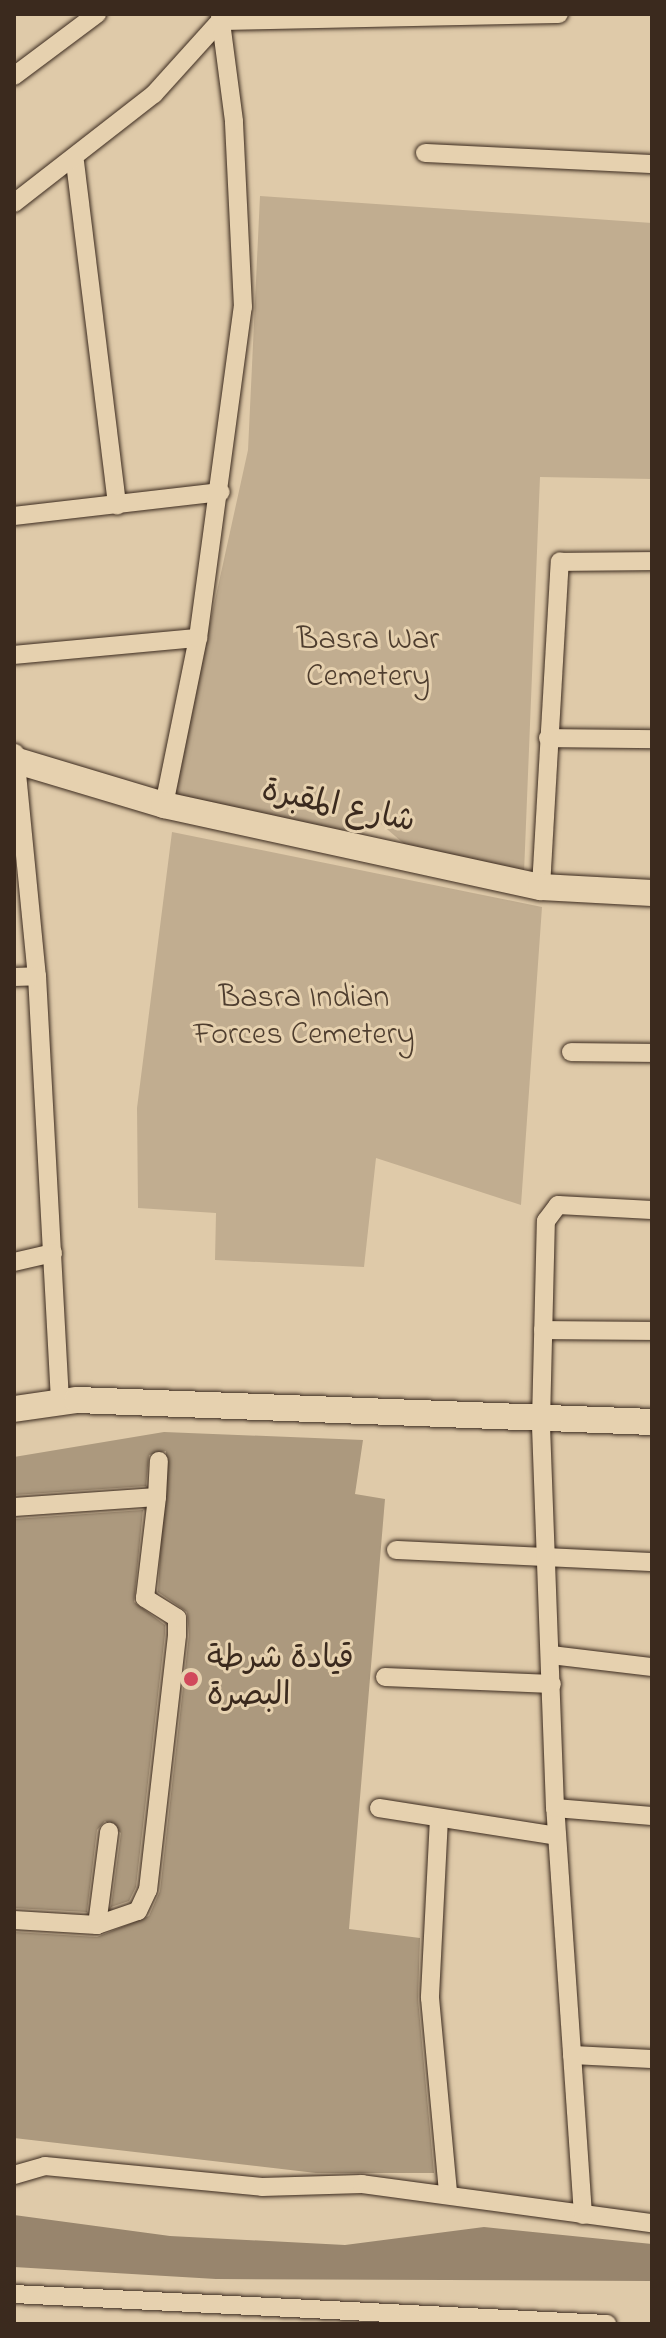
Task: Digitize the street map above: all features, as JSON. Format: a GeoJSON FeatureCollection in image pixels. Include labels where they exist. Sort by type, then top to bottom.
{"type":"FeatureCollection","features":[{"type":"Feature","properties":{"kind":"main road","name":"شارع المقبرة"},"geometry":{"type":"LineString","coordinates":[[15,757],[164,805],[541,887],[652,893]]}},
{"type":"Feature","properties":{"kind":"main road"},"geometry":{"type":"LineString","coordinates":[[14,1409],[60,1401],[541,1421],[652,1422]]}},
{"type":"Feature","properties":{"kind":"street"},"geometry":{"type":"LineString","coordinates":[[14,76],[97,14]]}},
{"type":"Feature","properties":{"kind":"street"},"geometry":{"type":"LineString","coordinates":[[14,203],[75,162],[154,94],[220,17],[559,14]]}},
{"type":"Feature","properties":{"kind":"street"},"geometry":{"type":"LineString","coordinates":[[164,805],[198,638],[221,492],[243,307],[234,121],[220,17]]}},
{"type":"Feature","properties":{"kind":"street"},"geometry":{"type":"LineString","coordinates":[[425,153],[652,164]]}},
{"type":"Feature","properties":{"kind":"street"},"geometry":{"type":"LineString","coordinates":[[75,162],[117,505]]}},
{"type":"Feature","properties":{"kind":"street"},"geometry":{"type":"LineString","coordinates":[[14,516],[221,492]]}},
{"type":"Feature","properties":{"kind":"street"},"geometry":{"type":"LineString","coordinates":[[541,887],[560,562],[652,561]]}},
{"type":"Feature","properties":{"kind":"street"},"geometry":{"type":"LineString","coordinates":[[14,655],[198,638]]}},
{"type":"Feature","properties":{"kind":"street"},"geometry":{"type":"LineString","coordinates":[[548,738],[652,739]]}},
{"type":"Feature","properties":{"kind":"street"},"geometry":{"type":"LineString","coordinates":[[15,757],[23,908],[37,976],[60,1401]]}},
{"type":"Feature","properties":{"kind":"street"},"geometry":{"type":"LineString","coordinates":[[14,977],[37,976]]}},
{"type":"Feature","properties":{"kind":"street"},"geometry":{"type":"LineString","coordinates":[[571,1052],[652,1053]]}},
{"type":"Feature","properties":{"kind":"street"},"geometry":{"type":"LineString","coordinates":[[583,2215],[555,1808],[549,1558],[541,1421],[549,1211],[558,1205],[652,1210]]}},
{"type":"Feature","properties":{"kind":"street"},"geometry":{"type":"LineString","coordinates":[[14,1262],[53,1253]]}},
{"type":"Feature","properties":{"kind":"street"},"geometry":{"type":"LineString","coordinates":[[543,1330],[652,1331]]}},
{"type":"Feature","properties":{"kind":"street"},"geometry":{"type":"LineString","coordinates":[[14,1920],[97,1925],[138,1911],[148,1890],[177,1635],[177,1618],[145,1598],[159,1461]]}},
{"type":"Feature","properties":{"kind":"street"},"geometry":{"type":"LineString","coordinates":[[14,1507],[157,1497]]}},
{"type":"Feature","properties":{"kind":"street"},"geometry":{"type":"LineString","coordinates":[[396,1550],[652,1562]]}},
{"type":"Feature","properties":{"kind":"street"},"geometry":{"type":"LineString","coordinates":[[551,1655],[652,1667]]}},
{"type":"Feature","properties":{"kind":"street"},"geometry":{"type":"LineString","coordinates":[[385,1677],[552,1684]]}},
{"type":"Feature","properties":{"kind":"street"},"geometry":{"type":"LineString","coordinates":[[379,1808],[557,1836]]}},
{"type":"Feature","properties":{"kind":"street"},"geometry":{"type":"LineString","coordinates":[[555,1808],[652,1816]]}},
{"type":"Feature","properties":{"kind":"street"},"geometry":{"type":"LineString","coordinates":[[439,1818],[430,1984],[448,2192]]}},
{"type":"Feature","properties":{"kind":"street"},"geometry":{"type":"LineString","coordinates":[[97,1925],[109,1832]]}},
{"type":"Feature","properties":{"kind":"street"},"geometry":{"type":"LineString","coordinates":[[572,2055],[652,2059]]}},
{"type":"Feature","properties":{"kind":"street"},"geometry":{"type":"LineString","coordinates":[[14,2175],[45,2166],[262,2187],[448,2192],[583,2215],[652,2223]]}},
{"type":"Feature","properties":{"kind":"street"},"geometry":{"type":"LineString","coordinates":[[14,2294],[607,2324]]}},
{"type":"Feature","properties":{"kind":"green space","name":"Basra War Cemetery"},"geometry":{"type":"Polygon","coordinates":[[[260,196],[652,223],[652,479],[540,477],[524,873],[409,848],[381,824],[355,823],[336,835],[172,796],[248,450],[260,196]]]}},
{"type":"Feature","properties":{"kind":"green space","name":"Basra Indian Forces Cemetery"},"geometry":{"type":"Polygon","coordinates":[[[172,832],[542,907],[521,1205],[376,1158],[364,1267],[215,1260],[216,1213],[138,1208],[137,1108],[172,832]]]}},
{"type":"Feature","properties":{"kind":"shaded area"},"geometry":{"type":"Polygon","coordinates":[[[14,2215],[170,2236],[345,2245],[484,2227],[652,2244],[652,2281],[216,2279],[14,2267],[14,2215]]]}},
{"type":"Feature","properties":{"kind":"building","name":"قيادة شرطة البصرة"},"geometry":{"type":"Polygon","coordinates":[[[164,1432],[363,1440],[355,1494],[385,1499],[349,1929],[420,1938],[418,1999],[434,2173],[316,2173],[14,2138],[14,1932],[97,1937],[149,1916],[160,1891],[189,1635],[187,1612],[158,1592],[166,1451],[149,1455],[146,1486],[14,1495],[14,1457],[164,1432]]]}},
{"type":"Feature","properties":{"kind":"building"},"geometry":{"type":"Polygon","coordinates":[[[143,1510],[134,1602],[165,1625],[165,1634],[136,1887],[129,1901],[111,1907],[121,1833],[105,1821],[97,1830],[87,1912],[14,1908],[14,1519],[143,1510]]]}},
{"type":"Feature","properties":{"kind":"place","name":"قيادة شرطة البصرة"},"geometry":{"type":"Point","coordinates":[191,1679]}}]}
